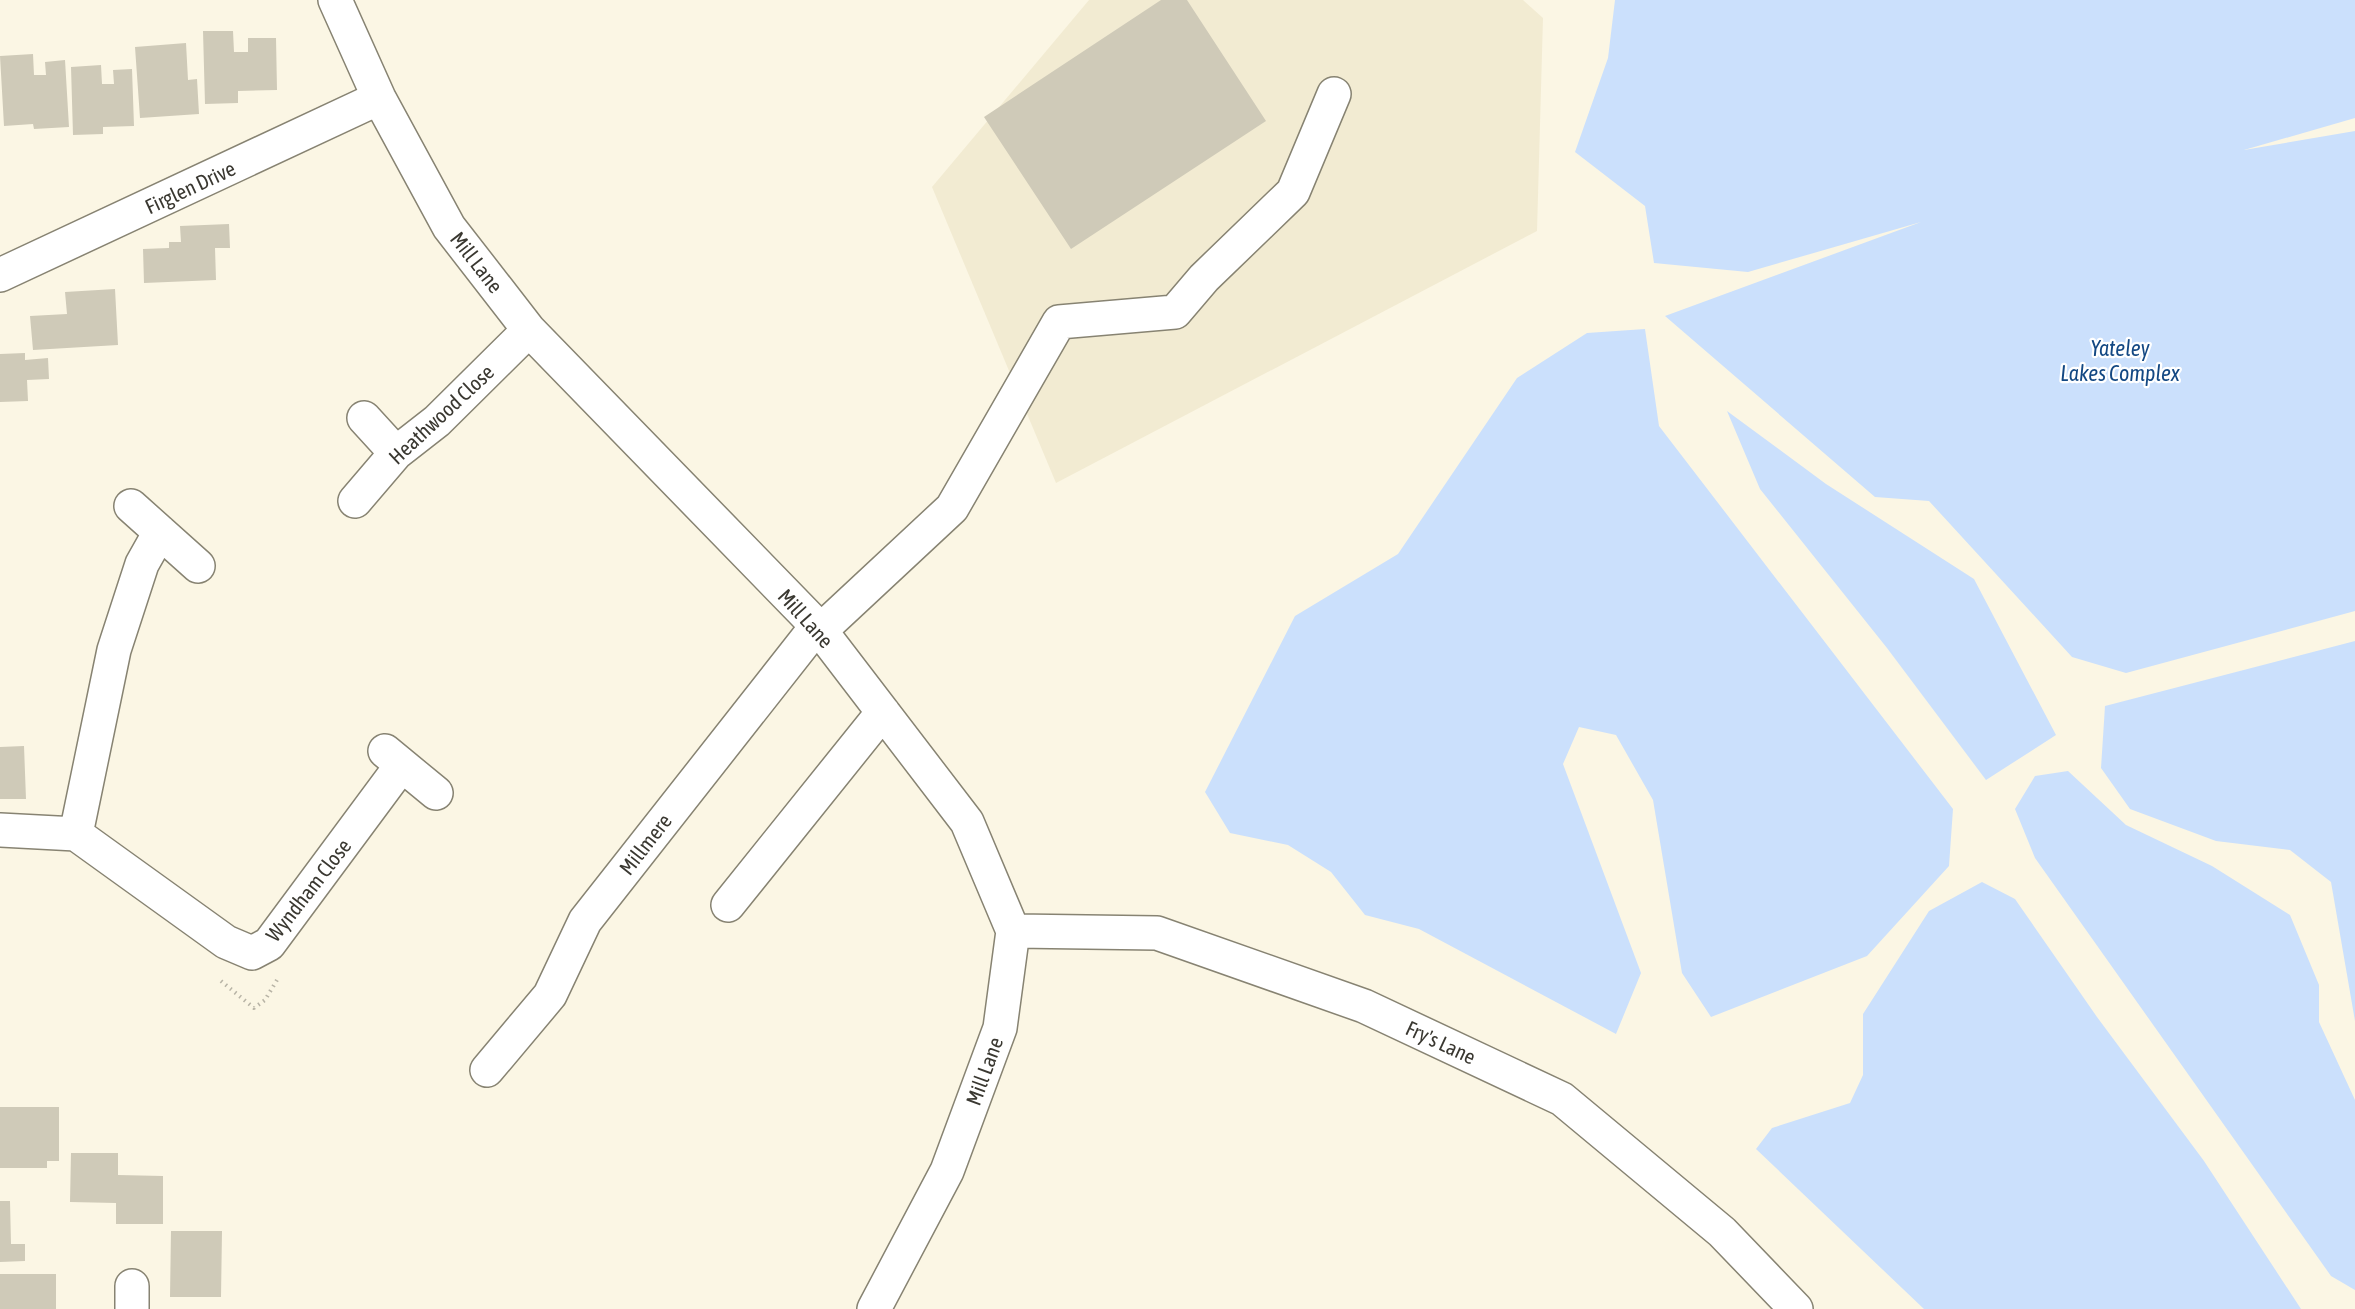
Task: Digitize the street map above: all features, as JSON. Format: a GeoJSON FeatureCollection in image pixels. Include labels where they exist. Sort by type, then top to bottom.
{"type":"FeatureCollection","features":[{"type":"Feature","properties":{"kind":"street","name":"Mill Lane"},"geometry":{"type":"LineString","coordinates":[[335,0],[379,98],[449,228],[529,330],[818,628],[967,822],[1013,931],[1000,1028],[996,1039],[947,1171],[874,1309]]}},
{"type":"Feature","properties":{"kind":"street","name":"Millmere"},"geometry":{"type":"LineString","coordinates":[[487,1070],[550,995],[585,921],[818,628],[952,508],[1059,322],[1175,312],[1204,278],[1293,192],[1334,93]]}},
{"type":"Feature","properties":{"kind":"street","name":"Firglen Drive"},"geometry":{"type":"LineString","coordinates":[[0,275],[379,98]]}},
{"type":"Feature","properties":{"kind":"street","name":"Heathwood Close"},"geometry":{"type":"LineString","coordinates":[[355,501],[396,453],[437,421],[529,330]]}},
{"type":"Feature","properties":{"kind":"street"},"geometry":{"type":"LineString","coordinates":[[364,418],[396,453]]}},
{"type":"Feature","properties":{"kind":"street"},"geometry":{"type":"LineString","coordinates":[[131,506],[198,566]]}},
{"type":"Feature","properties":{"kind":"street"},"geometry":{"type":"LineString","coordinates":[[0,830],[76,834],[114,650],[142,564],[160,532]]}},
{"type":"Feature","properties":{"kind":"street"},"geometry":{"type":"LineString","coordinates":[[728,905],[883,712]]}},
{"type":"Feature","properties":{"kind":"street","name":"Wyndham Close"},"geometry":{"type":"LineString","coordinates":[[76,834],[226,942],[252,953],[269,944],[393,759],[436,793]]}},
{"type":"Feature","properties":{"kind":"street","name":"Fry's Lane"},"geometry":{"type":"LineString","coordinates":[[1013,931],[1157,933],[1364,1006],[1562,1099],[1722,1232],[1796,1309]]}},
{"type":"Feature","properties":{"kind":"shaded area"},"geometry":{"type":"Polygon","coordinates":[[[1089,0],[1523,0],[1543,18],[1537,231],[1056,483],[932,187],[1089,0]]]}},
{"type":"Feature","properties":{"kind":"water","name":"Yateley Lakes Complex"},"geometry":{"type":"Polygon","coordinates":[[[1615,0],[2355,0],[2355,118],[2244,150],[2355,131],[2355,611],[2126,673],[2072,657],[1929,501],[1875,497],[1665,316],[1921,222],[1748,272],[1654,263],[1645,206],[1575,152],[1608,58],[1615,0]]]}},
{"type":"Feature","properties":{"kind":"water"},"geometry":{"type":"Polygon","coordinates":[[[1645,329],[1659,426],[1953,809],[1949,866],[1867,956],[1711,1017],[1682,973],[1653,800],[1616,735],[1579,727],[1563,764],[1641,973],[1616,1034],[1419,929],[1365,915],[1331,872],[1288,845],[1230,833],[1205,792],[1295,616],[1398,554],[1517,378],[1587,333],[1645,329]]]}},
{"type":"Feature","properties":{"kind":"water"},"geometry":{"type":"Polygon","coordinates":[[[1727,411],[1826,484],[1974,579],[2056,735],[1986,780],[1887,648],[1760,489],[1727,411]]]}},
{"type":"Feature","properties":{"kind":"water"},"geometry":{"type":"Polygon","coordinates":[[[2355,641],[2355,1021],[2331,882],[2290,850],[2216,841],[2130,809],[2101,768],[2105,706],[2355,641]]]}},
{"type":"Feature","properties":{"kind":"water"},"geometry":{"type":"Polygon","coordinates":[[[2068,771],[2126,825],[2212,866],[2290,915],[2319,985],[2319,1022],[2355,1100],[2355,1290],[2331,1276],[2035,858],[2015,809],[2035,776],[2068,771]]]}},
{"type":"Feature","properties":{"kind":"water"},"geometry":{"type":"Polygon","coordinates":[[[1982,882],[2015,899],[2097,1017],[2204,1161],[2301,1309],[1924,1309],[1756,1149],[1772,1128],[1850,1103],[1863,1075],[1863,1014],[1929,911],[1982,882]]]}},
{"type":"Feature","properties":{"kind":"building"},"geometry":{"type":"Polygon","coordinates":[[[1161,0],[1187,0],[1266,121],[1071,249],[984,117],[1161,0]]]}},
{"type":"Feature","properties":{"kind":"building"},"geometry":{"type":"Polygon","coordinates":[[[203,31],[233,31],[234,52],[248,52],[248,38],[276,38],[277,90],[238,91],[238,103],[205,104],[203,31]]]}},
{"type":"Feature","properties":{"kind":"building"},"geometry":{"type":"Polygon","coordinates":[[[186,43],[188,80],[197,79],[199,114],[140,118],[135,47],[186,43]]]}},
{"type":"Feature","properties":{"kind":"building"},"geometry":{"type":"Polygon","coordinates":[[[33,54],[34,75],[46,75],[45,62],[65,60],[69,127],[34,129],[33,124],[4,126],[0,56],[33,54]]]}},
{"type":"Feature","properties":{"kind":"building"},"geometry":{"type":"Polygon","coordinates":[[[101,65],[102,84],[114,84],[113,70],[132,69],[134,126],[103,127],[103,134],[73,135],[71,67],[101,65]]]}},
{"type":"Feature","properties":{"kind":"building"},"geometry":{"type":"Polygon","coordinates":[[[229,224],[230,248],[215,248],[216,280],[144,283],[143,249],[169,248],[169,242],[181,242],[180,226],[229,224]]]}},
{"type":"Feature","properties":{"kind":"building"},"geometry":{"type":"Polygon","coordinates":[[[115,289],[118,345],[33,350],[30,316],[67,314],[65,292],[115,289]]]}},
{"type":"Feature","properties":{"kind":"building"},"geometry":{"type":"Polygon","coordinates":[[[25,353],[25,360],[48,358],[49,379],[27,380],[28,401],[0,402],[0,354],[25,353]]]}},
{"type":"Feature","properties":{"kind":"building"},"geometry":{"type":"Polygon","coordinates":[[[24,746],[26,799],[0,799],[0,747],[24,746]]]}},
{"type":"Feature","properties":{"kind":"building"},"geometry":{"type":"Polygon","coordinates":[[[0,1107],[59,1107],[59,1161],[47,1161],[47,1168],[0,1168],[0,1107]]]}},
{"type":"Feature","properties":{"kind":"building"},"geometry":{"type":"Polygon","coordinates":[[[71,1153],[118,1153],[118,1175],[163,1176],[163,1224],[116,1224],[116,1203],[70,1202],[71,1153]]]}},
{"type":"Feature","properties":{"kind":"building"},"geometry":{"type":"Polygon","coordinates":[[[0,1201],[10,1201],[11,1244],[25,1244],[25,1261],[0,1262],[0,1201]]]}},
{"type":"Feature","properties":{"kind":"building"},"geometry":{"type":"Polygon","coordinates":[[[171,1231],[222,1231],[221,1297],[170,1297],[171,1231]]]}},
{"type":"Feature","properties":{"kind":"building"},"geometry":{"type":"Polygon","coordinates":[[[0,1274],[56,1274],[56,1309],[0,1309],[0,1274]]]}}]}
